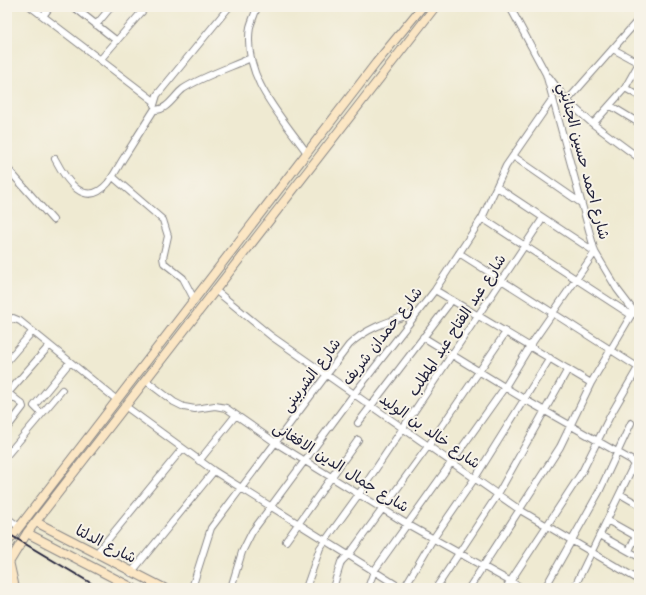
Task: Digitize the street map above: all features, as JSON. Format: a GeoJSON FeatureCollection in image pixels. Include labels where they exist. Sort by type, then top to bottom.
{"type":"FeatureCollection","features":[{"type":"Feature","properties":{"kind":"main road"},"geometry":{"type":"LineString","coordinates":[[7,543],[18,526],[422,7]]}},
{"type":"Feature","properties":{"kind":"main road"},"geometry":{"type":"LineString","coordinates":[[15,588],[8,563],[27,533],[435,7]]}},
{"type":"Feature","properties":{"kind":"main road"},"geometry":{"type":"LineString","coordinates":[[186,310],[194,317]]}},
{"type":"Feature","properties":{"kind":"main road","name":"شارع الدلتا"},"geometry":{"type":"LineString","coordinates":[[36,522],[131,573],[164,588]]}},
{"type":"Feature","properties":{"kind":"main road","name":"شارع الدلتا"},"geometry":{"type":"LineString","coordinates":[[27,533],[133,588]]}},
{"type":"Feature","properties":{"kind":"main road"},"geometry":{"type":"LineString","coordinates":[[73,557],[79,545]]}},
{"type":"Feature","properties":{"kind":"street"},"geometry":{"type":"LineString","coordinates":[[31,7],[154,101]]}},
{"type":"Feature","properties":{"kind":"street"},"geometry":{"type":"LineString","coordinates":[[42,16],[50,7]]}},
{"type":"Feature","properties":{"kind":"street"},"geometry":{"type":"LineString","coordinates":[[74,7],[117,41]]}},
{"type":"Feature","properties":{"kind":"street"},"geometry":{"type":"LineString","coordinates":[[96,25],[111,7]]}},
{"type":"Feature","properties":{"kind":"street"},"geometry":{"type":"LineString","coordinates":[[135,7],[142,12]]}},
{"type":"Feature","properties":{"kind":"street"},"geometry":{"type":"LineString","coordinates":[[100,60],[146,7]]}},
{"type":"Feature","properties":{"kind":"street"},"geometry":{"type":"LineString","coordinates":[[55,159],[69,182],[82,193],[90,194],[97,192],[114,178],[154,110],[154,101],[157,95],[229,7]]}},
{"type":"Feature","properties":{"kind":"street"},"geometry":{"type":"LineString","coordinates":[[257,7],[250,34],[251,58],[254,71],[266,94],[307,153]]}},
{"type":"Feature","properties":{"kind":"street","name":"شارع احمد حسين الجنايني"},"geometry":{"type":"LineString","coordinates":[[510,7],[546,74],[595,252],[632,314],[639,318]]}},
{"type":"Feature","properties":{"kind":"street"},"geometry":{"type":"LineString","coordinates":[[566,101],[639,19]]}},
{"type":"Feature","properties":{"kind":"street"},"geometry":{"type":"LineString","coordinates":[[593,124],[625,88],[639,63],[613,49]]}},
{"type":"Feature","properties":{"kind":"street"},"geometry":{"type":"LineString","coordinates":[[154,110],[159,110],[168,104],[185,88],[251,58]]}},
{"type":"Feature","properties":{"kind":"street"},"geometry":{"type":"LineString","coordinates":[[546,74],[566,101],[593,124],[639,158]]}},
{"type":"Feature","properties":{"kind":"street"},"geometry":{"type":"LineString","coordinates":[[625,88],[639,96]]}},
{"type":"Feature","properties":{"kind":"street","name":"شارع حمدان شريف"},"geometry":{"type":"LineString","coordinates":[[231,588],[245,545],[270,508],[354,394],[435,290],[482,218],[501,175],[553,98]]}},
{"type":"Feature","properties":{"kind":"street"},"geometry":{"type":"LineString","coordinates":[[610,106],[639,123]]}},
{"type":"Feature","properties":{"kind":"street"},"geometry":{"type":"LineString","coordinates":[[513,156],[581,203]]}},
{"type":"Feature","properties":{"kind":"street"},"geometry":{"type":"LineString","coordinates":[[7,168],[53,220]]}},
{"type":"Feature","properties":{"kind":"street"},"geometry":{"type":"LineString","coordinates":[[114,178],[163,220],[168,236],[163,255],[164,263],[185,281],[194,299]]}},
{"type":"Feature","properties":{"kind":"street"},"geometry":{"type":"LineString","coordinates":[[368,588],[374,571],[505,387],[530,346],[595,252],[497,187]]}},
{"type":"Feature","properties":{"kind":"street"},"geometry":{"type":"LineString","coordinates":[[469,588],[520,510],[571,427],[592,383],[632,314],[575,279],[482,218]]}},
{"type":"Feature","properties":{"kind":"street","name":"شارع عبد الفتاح عبد المطلب"},"geometry":{"type":"LineString","coordinates":[[306,588],[317,552],[325,539],[359,494],[404,428],[543,218]]}},
{"type":"Feature","properties":{"kind":"street"},"geometry":{"type":"LineString","coordinates":[[459,253],[639,367],[610,416],[582,472],[545,526],[506,588]]}},
{"type":"Feature","properties":{"kind":"street","name":"شارع خالد بن الوليد"},"geometry":{"type":"LineString","coordinates":[[215,290],[271,336],[520,510],[639,580]]}},
{"type":"Feature","properties":{"kind":"street"},"geometry":{"type":"LineString","coordinates":[[435,290],[592,383]]}},
{"type":"Feature","properties":{"kind":"street"},"geometry":{"type":"LineString","coordinates":[[358,423],[452,300]]}},
{"type":"Feature","properties":{"kind":"street","name":"شارع الشربينى"},"geometry":{"type":"LineString","coordinates":[[192,588],[209,531],[349,345],[360,335],[374,327],[418,312]]}},
{"type":"Feature","properties":{"kind":"street"},"geometry":{"type":"LineString","coordinates":[[8,319],[17,319],[117,400]]}},
{"type":"Feature","properties":{"kind":"street"},"geometry":{"type":"LineString","coordinates":[[7,361],[32,332]]}},
{"type":"Feature","properties":{"kind":"street"},"geometry":{"type":"LineString","coordinates":[[333,588],[341,562],[383,509],[429,445],[506,332]]}},
{"type":"Feature","properties":{"kind":"street"},"geometry":{"type":"LineString","coordinates":[[424,337],[571,427],[631,460],[637,467]]}},
{"type":"Feature","properties":{"kind":"street"},"geometry":{"type":"LineString","coordinates":[[7,428],[23,407],[22,404],[8,393],[49,346]]}},
{"type":"Feature","properties":{"kind":"street"},"geometry":{"type":"LineString","coordinates":[[406,588],[407,583],[433,539],[475,478],[550,358]]}},
{"type":"Feature","properties":{"kind":"street"},"geometry":{"type":"LineString","coordinates":[[41,414],[34,406],[70,362]]}},
{"type":"Feature","properties":{"kind":"street"},"geometry":{"type":"LineString","coordinates":[[436,588],[498,494],[568,369]]}},
{"type":"Feature","properties":{"kind":"street","name":"شارع جمال الدين الافغانى"},"geometry":{"type":"LineString","coordinates":[[145,380],[174,402],[184,407],[200,409],[219,406],[226,408],[276,442],[407,524],[458,554],[522,588]]}},
{"type":"Feature","properties":{"kind":"street"},"geometry":{"type":"LineString","coordinates":[[7,456],[62,390]]}},
{"type":"Feature","properties":{"kind":"street"},"geometry":{"type":"LineString","coordinates":[[125,406],[199,461],[270,508],[325,539],[402,588]]}},
{"type":"Feature","properties":{"kind":"street"},"geometry":{"type":"LineString","coordinates":[[199,461],[236,415]]}},
{"type":"Feature","properties":{"kind":"street"},"geometry":{"type":"LineString","coordinates":[[545,588],[599,492],[619,453],[631,423]]}},
{"type":"Feature","properties":{"kind":"street"},"geometry":{"type":"LineString","coordinates":[[286,541],[358,440]]}},
{"type":"Feature","properties":{"kind":"street"},"geometry":{"type":"LineString","coordinates":[[96,554],[182,448]]}},
{"type":"Feature","properties":{"kind":"street"},"geometry":{"type":"LineString","coordinates":[[574,588],[620,494],[637,467],[639,454]]}},
{"type":"Feature","properties":{"kind":"street"},"geometry":{"type":"LineString","coordinates":[[131,573],[214,471]]}},
{"type":"Feature","properties":{"kind":"street"},"geometry":{"type":"LineString","coordinates":[[620,494],[639,505]]}},
{"type":"Feature","properties":{"kind":"street"},"geometry":{"type":"LineString","coordinates":[[7,518],[18,526]]}},
{"type":"Feature","properties":{"kind":"street"},"geometry":{"type":"LineString","coordinates":[[607,520],[637,537]]}},
{"type":"Feature","properties":{"kind":"street"},"geometry":{"type":"LineString","coordinates":[[629,551],[637,537],[639,529]]}},
{"type":"Feature","properties":{"kind":"street"},"geometry":{"type":"LineString","coordinates":[[600,535],[639,557]]}},
{"type":"Feature","properties":{"kind":"railway"},"geometry":{"type":"LineString","coordinates":[[7,533],[99,588]]}}]}
